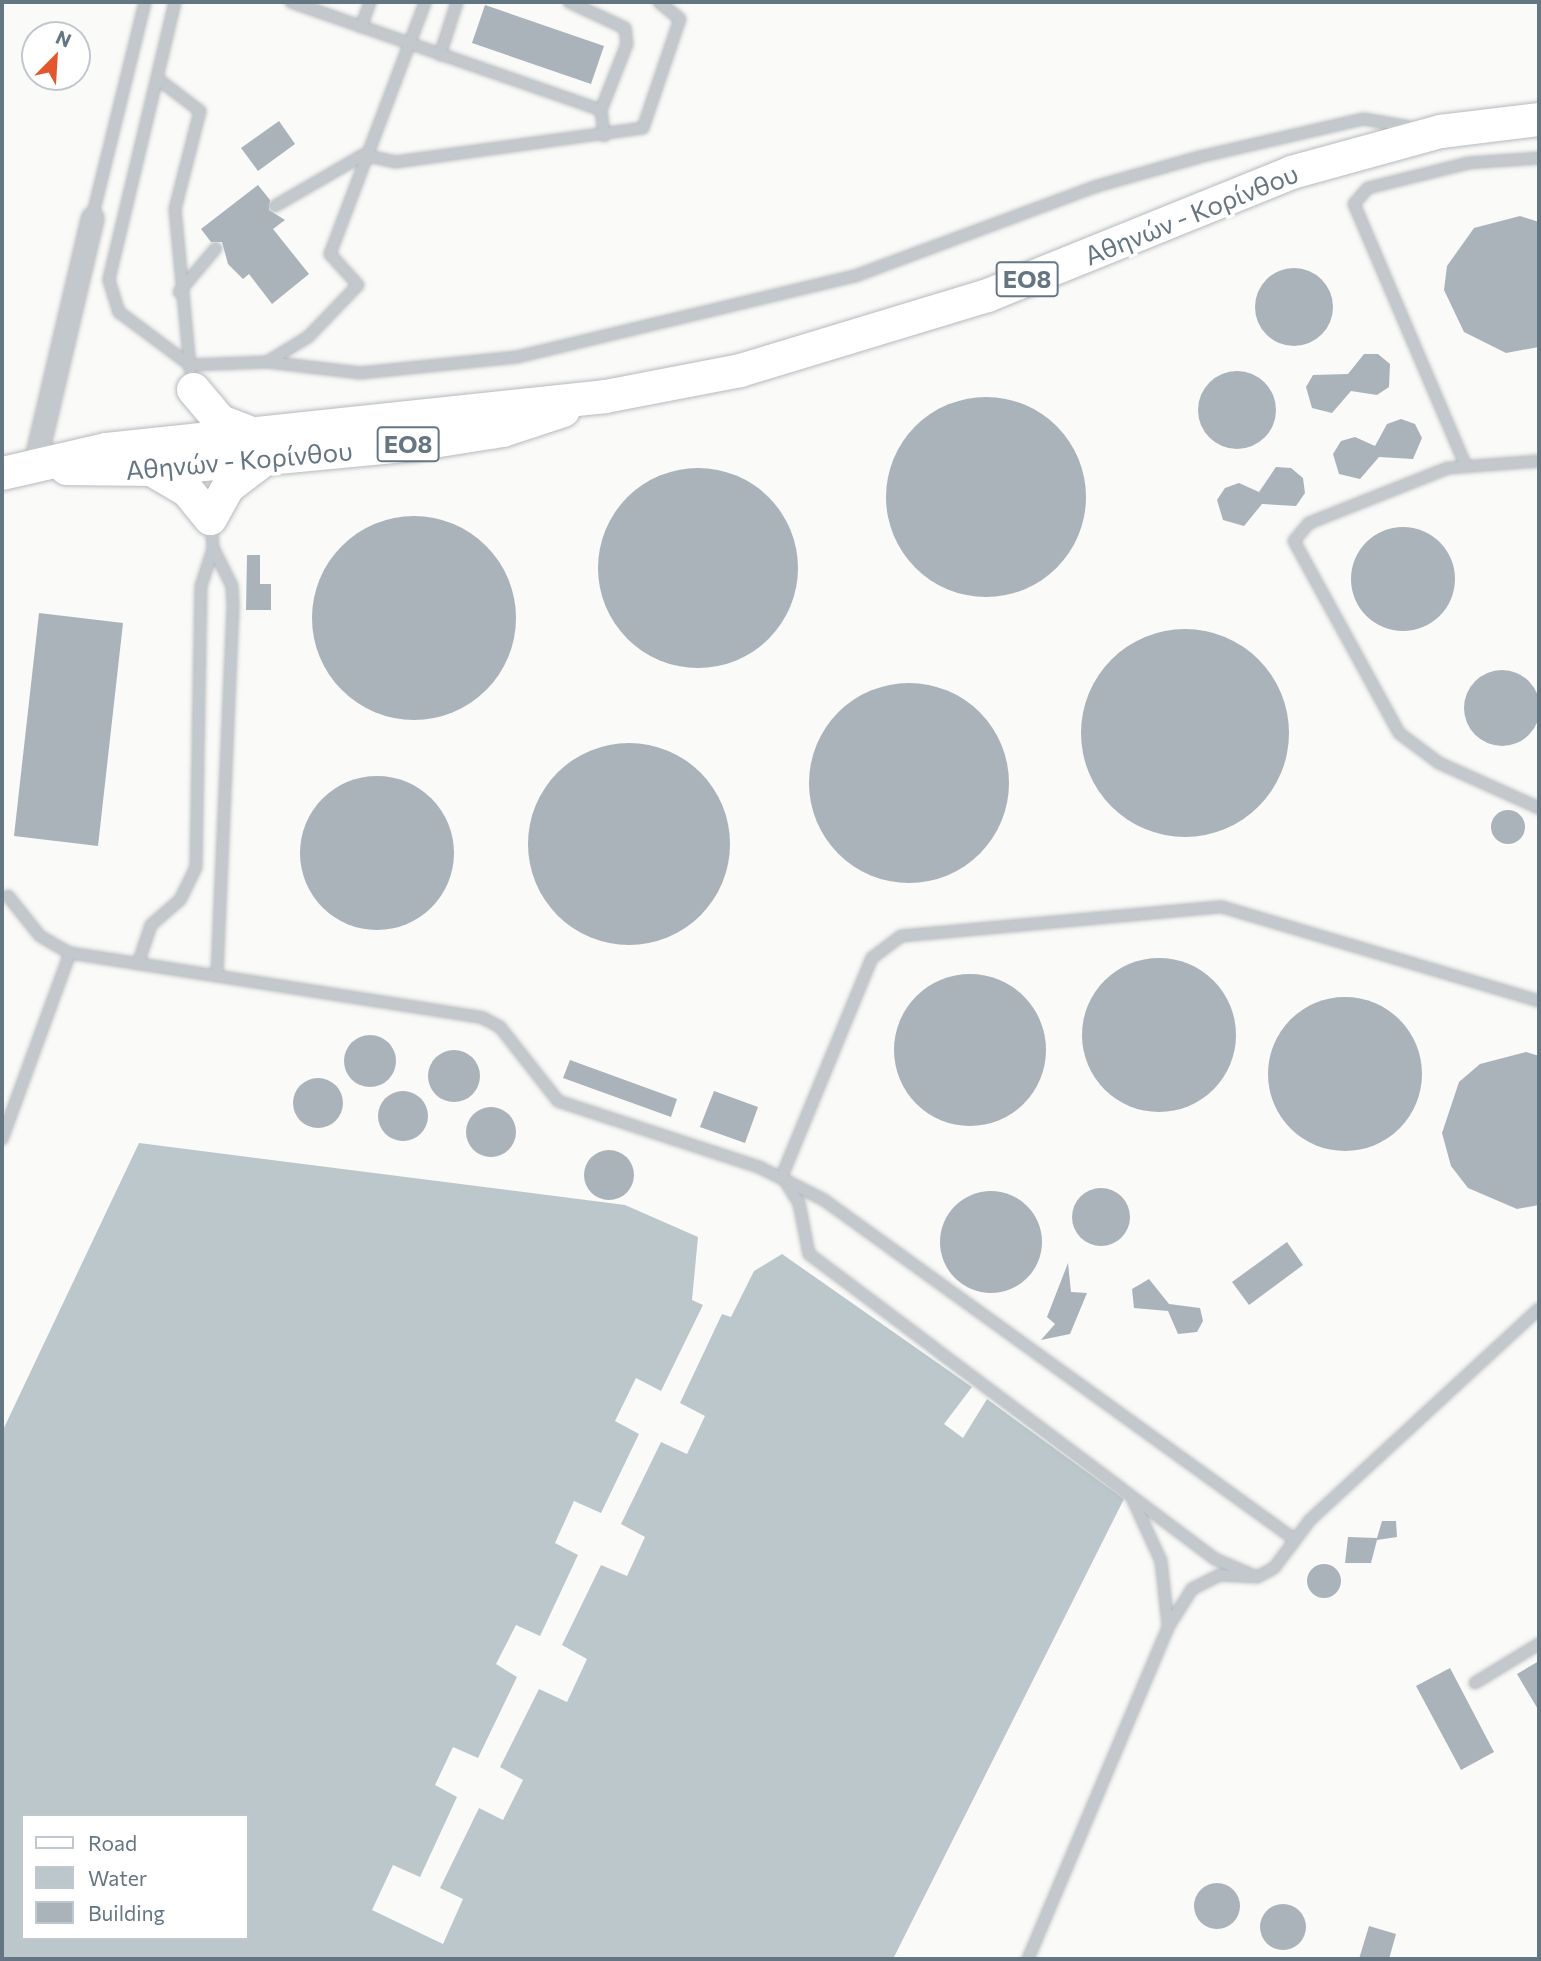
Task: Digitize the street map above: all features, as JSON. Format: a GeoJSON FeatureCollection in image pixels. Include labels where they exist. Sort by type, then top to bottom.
{"type":"FeatureCollection","features":[{"type":"Feature","properties":{"kind":"main road","name":"Αθηνών - Κορίνθου"},"geometry":{"type":"LineString","coordinates":[[2,472],[34,466],[202,454],[262,446],[502,430],[605,396],[740,370],[975,299],[1291,172],[1440,131],[1539,119]]}},
{"type":"Feature","properties":{"kind":"main road"},"geometry":{"type":"LineString","coordinates":[[202,454],[179,425],[150,457],[187,490],[202,454],[219,421],[262,446],[228,486],[202,454]]}},
{"type":"Feature","properties":{"kind":"street"},"geometry":{"type":"LineString","coordinates":[[34,466],[92,218]]}},
{"type":"Feature","properties":{"kind":"lane"},"geometry":{"type":"LineString","coordinates":[[92,218],[145,2]]}},
{"type":"Feature","properties":{"kind":"lane"},"geometry":{"type":"LineString","coordinates":[[138,964],[151,925],[180,900],[196,867],[202,454],[119,312],[109,280],[175,2]]}},
{"type":"Feature","properties":{"kind":"lane"},"geometry":{"type":"LineString","coordinates":[[291,2],[601,110]]}},
{"type":"Feature","properties":{"kind":"lane"},"geometry":{"type":"LineString","coordinates":[[361,27],[370,2]]}},
{"type":"Feature","properties":{"kind":"lane"},"geometry":{"type":"LineString","coordinates":[[202,454],[267,362],[308,337],[358,285],[330,254],[363,155],[425,2]]}},
{"type":"Feature","properties":{"kind":"lane"},"geometry":{"type":"LineString","coordinates":[[440,55],[457,2]]}},
{"type":"Feature","properties":{"kind":"lane"},"geometry":{"type":"LineString","coordinates":[[569,2],[625,28],[627,44],[601,110],[604,135]]}},
{"type":"Feature","properties":{"kind":"lane"},"geometry":{"type":"LineString","coordinates":[[275,206],[363,155],[395,162],[643,128],[680,19],[659,2]]}},
{"type":"Feature","properties":{"kind":"lane"},"geometry":{"type":"LineString","coordinates":[[158,79],[200,111],[175,209],[179,292],[202,454],[232,586],[217,973]]}},
{"type":"Feature","properties":{"kind":"lane"},"geometry":{"type":"LineString","coordinates":[[267,362],[360,373],[517,357],[855,276],[959,242],[1049,203],[1094,187],[1364,119],[1440,131]]}},
{"type":"Feature","properties":{"kind":"lane"},"geometry":{"type":"LineString","coordinates":[[1465,464],[1354,204],[1368,188],[1468,163],[1539,158]]}},
{"type":"Feature","properties":{"kind":"lane"},"geometry":{"type":"LineString","coordinates":[[179,292],[216,248]]}},
{"type":"Feature","properties":{"kind":"lane"},"geometry":{"type":"LineString","coordinates":[[1539,461],[1465,464],[1309,523],[1298,532],[1296,553],[1356,646],[1399,733],[1439,764],[1539,808]]}},
{"type":"Feature","properties":{"kind":"lane"},"geometry":{"type":"LineString","coordinates":[[8,896],[40,936],[70,953],[217,973],[483,1017],[500,1027],[558,1101],[782,1176],[1294,1539]]}},
{"type":"Feature","properties":{"kind":"lane"},"geometry":{"type":"LineString","coordinates":[[782,1176],[872,958],[901,936],[1241,908],[1539,1002]]}},
{"type":"Feature","properties":{"kind":"lane"},"geometry":{"type":"LineString","coordinates":[[2,1139],[70,953]]}},
{"type":"Feature","properties":{"kind":"lane"},"geometry":{"type":"LineString","coordinates":[[782,1176],[799,1203],[803,1241],[822,1266],[1228,1568],[1256,1577]]}},
{"type":"Feature","properties":{"kind":"lane"},"geometry":{"type":"LineString","coordinates":[[1028,1959],[1168,1627],[1205,1579],[1256,1577],[1274,1568],[1294,1539],[1539,1309]]}},
{"type":"Feature","properties":{"kind":"lane"},"geometry":{"type":"LineString","coordinates":[[1122,1488],[1139,1509],[1161,1561],[1168,1627]]}},
{"type":"Feature","properties":{"kind":"lane"},"geometry":{"type":"LineString","coordinates":[[1475,1683],[1539,1644]]}},
{"type":"Feature","properties":{"kind":"water"},"geometry":{"type":"Polygon","coordinates":[[[139,1143],[625,1205],[698,1237],[692,1300],[703,1305],[661,1391],[636,1378],[615,1421],[639,1434],[601,1513],[574,1501],[555,1543],[578,1555],[540,1636],[516,1625],[496,1664],[517,1677],[478,1758],[453,1747],[435,1785],[457,1797],[420,1877],[393,1865],[372,1910],[443,1944],[463,1899],[440,1888],[479,1808],[503,1820],[523,1780],[500,1767],[539,1689],[567,1702],[587,1659],[562,1645],[601,1565],[627,1576],[645,1537],[621,1524],[661,1442],[687,1454],[705,1416],[680,1403],[722,1314],[731,1317],[754,1271],[782,1254],[972,1387],[944,1424],[963,1438],[987,1399],[1124,1499],[893,1959],[2,1959],[2,1432],[139,1143]]]}},
{"type":"Feature","properties":{"kind":"building"},"geometry":{"type":"Polygon","coordinates":[[[485,5],[604,46],[591,84],[472,43],[485,5]]]}},
{"type":"Feature","properties":{"kind":"building"},"geometry":{"type":"Polygon","coordinates":[[[279,121],[295,144],[258,171],[241,148],[279,121]]]}},
{"type":"Feature","properties":{"kind":"building"},"geometry":{"type":"Polygon","coordinates":[[[258,185],[270,200],[269,210],[285,220],[273,229],[309,274],[272,304],[249,274],[243,279],[228,264],[222,242],[211,242],[201,229],[258,185]]]}},
{"type":"Feature","properties":{"kind":"building"},"geometry":{"type":"Polygon","coordinates":[[[1520,216],[1539,222],[1539,347],[1506,353],[1464,332],[1444,290],[1447,266],[1474,228],[1520,216]]]}},
{"type":"Feature","properties":{"kind":"building"},"geometry":{"type":"Polygon","coordinates":[[[1294,268],[1309,271],[1321,280],[1330,292],[1333,307],[1330,322],[1321,334],[1309,343],[1294,346],[1279,343],[1267,334],[1258,322],[1255,307],[1258,292],[1267,280],[1279,271],[1294,268]]]}},
{"type":"Feature","properties":{"kind":"building"},"geometry":{"type":"Polygon","coordinates":[[[1364,354],[1378,354],[1390,364],[1389,387],[1377,395],[1351,391],[1332,413],[1312,408],[1306,387],[1313,375],[1348,374],[1364,354]]]}},
{"type":"Feature","properties":{"kind":"building"},"geometry":{"type":"Polygon","coordinates":[[[1229,371],[1245,371],[1259,377],[1270,388],[1276,402],[1276,418],[1270,432],[1259,443],[1245,449],[1229,449],[1215,443],[1204,432],[1198,418],[1198,402],[1204,388],[1215,377],[1229,371]]]}},
{"type":"Feature","properties":{"kind":"building"},"geometry":{"type":"Polygon","coordinates":[[[986,397],[1024,405],[1057,426],[1078,459],[1086,497],[1078,535],[1057,568],[1024,589],[986,597],[948,589],[915,568],[894,535],[886,497],[894,459],[915,426],[948,405],[986,397]]]}},
{"type":"Feature","properties":{"kind":"building"},"geometry":{"type":"Polygon","coordinates":[[[1401,419],[1415,424],[1422,438],[1413,459],[1379,457],[1360,479],[1339,474],[1333,454],[1341,441],[1355,437],[1375,446],[1387,424],[1401,419]]]}},
{"type":"Feature","properties":{"kind":"building"},"geometry":{"type":"Polygon","coordinates":[[[1276,467],[1291,468],[1303,478],[1305,493],[1296,506],[1262,504],[1244,526],[1223,520],[1217,500],[1225,488],[1239,483],[1259,492],[1276,467]]]}},
{"type":"Feature","properties":{"kind":"building"},"geometry":{"type":"Polygon","coordinates":[[[698,468],[736,475],[769,497],[791,530],[798,568],[791,606],[769,639],[736,661],[698,668],[660,661],[627,639],[605,606],[598,568],[605,530],[627,497],[660,475],[698,468]]]}},
{"type":"Feature","properties":{"kind":"building"},"geometry":{"type":"Polygon","coordinates":[[[414,516],[453,523],[486,546],[509,579],[516,618],[509,657],[486,690],[453,713],[414,720],[375,713],[342,690],[319,657],[312,618],[319,579],[342,546],[375,523],[414,516]]]}},
{"type":"Feature","properties":{"kind":"building"},"geometry":{"type":"Polygon","coordinates":[[[1403,527],[1423,531],[1440,542],[1451,559],[1455,579],[1451,599],[1440,616],[1423,627],[1403,631],[1383,627],[1366,616],[1355,599],[1351,579],[1355,559],[1366,542],[1383,531],[1403,527]]]}},
{"type":"Feature","properties":{"kind":"building"},"geometry":{"type":"Polygon","coordinates":[[[247,555],[260,555],[260,584],[271,584],[271,610],[246,610],[247,555]]]}},
{"type":"Feature","properties":{"kind":"building"},"geometry":{"type":"Polygon","coordinates":[[[39,613],[123,623],[98,846],[14,836],[39,613]]]}},
{"type":"Feature","properties":{"kind":"building"},"geometry":{"type":"Polygon","coordinates":[[[1185,629],[1225,637],[1243,646],[1259,659],[1272,675],[1281,693],[1289,733],[1281,773],[1272,791],[1259,807],[1243,820],[1225,829],[1185,837],[1145,829],[1127,820],[1111,807],[1098,791],[1089,773],[1081,733],[1089,693],[1098,675],[1111,659],[1127,646],[1145,637],[1185,629]]]}},
{"type":"Feature","properties":{"kind":"building"},"geometry":{"type":"Polygon","coordinates":[[[1495,670],[1509,670],[1523,676],[1534,687],[1540,708],[1537,723],[1529,735],[1509,746],[1495,746],[1481,740],[1470,729],[1464,715],[1464,701],[1470,687],[1481,676],[1495,670]]]}},
{"type":"Feature","properties":{"kind":"building"},"geometry":{"type":"Polygon","coordinates":[[[909,683],[947,691],[980,712],[1001,745],[1009,783],[1001,821],[980,854],[947,875],[909,883],[871,875],[838,854],[817,821],[809,783],[817,745],[838,712],[871,691],[909,683]]]}},
{"type":"Feature","properties":{"kind":"building"},"geometry":{"type":"Polygon","coordinates":[[[629,743],[649,745],[667,751],[685,760],[700,773],[713,788],[722,806],[728,824],[728,864],[722,882],[713,900],[700,915],[685,928],[667,937],[649,943],[629,945],[609,943],[591,937],[573,928],[558,915],[545,900],[536,882],[530,864],[528,844],[530,824],[536,806],[545,788],[558,773],[573,760],[591,751],[609,745],[629,743]]]}},
{"type":"Feature","properties":{"kind":"building"},"geometry":{"type":"Polygon","coordinates":[[[377,776],[406,782],[431,799],[448,824],[454,853],[448,882],[431,907],[406,924],[377,930],[348,924],[323,907],[306,882],[300,853],[306,824],[323,799],[348,782],[377,776]]]}},
{"type":"Feature","properties":{"kind":"building"},"geometry":{"type":"Polygon","coordinates":[[[1508,810],[1520,815],[1525,827],[1520,839],[1508,844],[1496,839],[1491,827],[1496,815],[1508,810]]]}},
{"type":"Feature","properties":{"kind":"building"},"geometry":{"type":"Polygon","coordinates":[[[1159,958],[1188,964],[1213,981],[1230,1006],[1236,1035],[1230,1064],[1213,1089],[1188,1106],[1159,1112],[1130,1106],[1105,1089],[1088,1064],[1082,1035],[1088,1006],[1105,981],[1130,964],[1159,958]]]}},
{"type":"Feature","properties":{"kind":"building"},"geometry":{"type":"Polygon","coordinates":[[[970,974],[999,980],[1024,996],[1040,1021],[1046,1050],[1040,1079],[1024,1104],[999,1120],[970,1126],[941,1120],[916,1104],[900,1079],[894,1050],[900,1021],[916,996],[941,980],[970,974]]]}},
{"type":"Feature","properties":{"kind":"building"},"geometry":{"type":"Polygon","coordinates":[[[1345,997],[1375,1003],[1400,1019],[1416,1044],[1422,1074],[1416,1104],[1400,1129],[1375,1145],[1345,1151],[1315,1145],[1290,1129],[1274,1104],[1268,1074],[1274,1044],[1290,1019],[1315,1003],[1345,997]]]}},
{"type":"Feature","properties":{"kind":"building"},"geometry":{"type":"Polygon","coordinates":[[[370,1035],[380,1037],[388,1043],[394,1051],[394,1071],[388,1079],[380,1085],[370,1087],[360,1085],[352,1079],[346,1071],[344,1061],[346,1051],[352,1043],[360,1037],[370,1035]]]}},
{"type":"Feature","properties":{"kind":"building"},"geometry":{"type":"Polygon","coordinates":[[[454,1050],[464,1052],[472,1058],[478,1066],[478,1086],[472,1094],[464,1100],[454,1102],[444,1100],[436,1094],[430,1086],[428,1076],[430,1066],[436,1058],[444,1052],[454,1050]]]}},
{"type":"Feature","properties":{"kind":"building"},"geometry":{"type":"Polygon","coordinates":[[[1526,1052],[1539,1056],[1539,1205],[1517,1209],[1468,1188],[1451,1166],[1442,1133],[1459,1082],[1480,1064],[1526,1052]]]}},
{"type":"Feature","properties":{"kind":"building"},"geometry":{"type":"Polygon","coordinates":[[[570,1060],[677,1099],[671,1117],[563,1078],[570,1060]]]}},
{"type":"Feature","properties":{"kind":"building"},"geometry":{"type":"Polygon","coordinates":[[[318,1078],[336,1085],[343,1103],[336,1121],[318,1128],[300,1121],[293,1103],[300,1085],[318,1078]]]}},
{"type":"Feature","properties":{"kind":"building"},"geometry":{"type":"Polygon","coordinates":[[[714,1091],[758,1107],[745,1143],[700,1127],[714,1091]]]}},
{"type":"Feature","properties":{"kind":"building"},"geometry":{"type":"Polygon","coordinates":[[[393,1092],[413,1092],[427,1106],[427,1126],[413,1140],[393,1140],[379,1126],[379,1106],[393,1092]]]}},
{"type":"Feature","properties":{"kind":"building"},"geometry":{"type":"Polygon","coordinates":[[[491,1107],[509,1114],[516,1132],[509,1150],[491,1157],[473,1150],[466,1132],[473,1114],[491,1107]]]}},
{"type":"Feature","properties":{"kind":"building"},"geometry":{"type":"Polygon","coordinates":[[[609,1150],[627,1157],[634,1175],[627,1193],[609,1200],[591,1193],[584,1175],[591,1157],[609,1150]]]}},
{"type":"Feature","properties":{"kind":"building"},"geometry":{"type":"Polygon","coordinates":[[[1095,1188],[1107,1188],[1122,1196],[1130,1211],[1130,1223],[1122,1238],[1107,1246],[1095,1246],[1080,1238],[1072,1223],[1072,1211],[1080,1196],[1095,1188]]]}},
{"type":"Feature","properties":{"kind":"building"},"geometry":{"type":"Polygon","coordinates":[[[991,1191],[1010,1195],[1027,1206],[1038,1223],[1042,1242],[1038,1261],[1027,1278],[1010,1289],[991,1293],[972,1289],[955,1278],[944,1261],[940,1242],[944,1223],[955,1206],[972,1195],[991,1191]]]}},
{"type":"Feature","properties":{"kind":"building"},"geometry":{"type":"Polygon","coordinates":[[[1287,1242],[1303,1265],[1249,1305],[1232,1282],[1287,1242]]]}},
{"type":"Feature","properties":{"kind":"building"},"geometry":{"type":"Polygon","coordinates":[[[1068,1263],[1071,1292],[1087,1293],[1070,1334],[1041,1340],[1055,1324],[1047,1317],[1068,1263]]]}},
{"type":"Feature","properties":{"kind":"building"},"geometry":{"type":"Polygon","coordinates":[[[1149,1279],[1169,1304],[1200,1308],[1203,1321],[1197,1332],[1178,1334],[1168,1311],[1134,1308],[1132,1289],[1149,1279]]]}},
{"type":"Feature","properties":{"kind":"building"},"geometry":{"type":"Polygon","coordinates":[[[1382,1521],[1396,1521],[1397,1537],[1377,1540],[1371,1563],[1345,1563],[1348,1537],[1377,1538],[1382,1521]]]}},
{"type":"Feature","properties":{"kind":"building"},"geometry":{"type":"Polygon","coordinates":[[[1324,1564],[1336,1569],[1341,1581],[1336,1593],[1324,1598],[1312,1593],[1307,1581],[1312,1569],[1324,1564]]]}},
{"type":"Feature","properties":{"kind":"building"},"geometry":{"type":"Polygon","coordinates":[[[1539,1661],[1539,1711],[1517,1674],[1539,1661]]]}},
{"type":"Feature","properties":{"kind":"building"},"geometry":{"type":"Polygon","coordinates":[[[1450,1668],[1494,1752],[1461,1770],[1416,1686],[1450,1668]]]}},
{"type":"Feature","properties":{"kind":"building"},"geometry":{"type":"Polygon","coordinates":[[[1217,1883],[1233,1890],[1240,1906],[1233,1922],[1217,1929],[1201,1922],[1194,1906],[1201,1890],[1217,1883]]]}},
{"type":"Feature","properties":{"kind":"building"},"geometry":{"type":"Polygon","coordinates":[[[1283,1904],[1299,1911],[1306,1927],[1299,1943],[1283,1950],[1267,1943],[1260,1927],[1267,1911],[1283,1904]]]}},
{"type":"Feature","properties":{"kind":"building"},"geometry":{"type":"Polygon","coordinates":[[[1369,1926],[1396,1934],[1389,1959],[1359,1959],[1369,1926]]]}}]}
